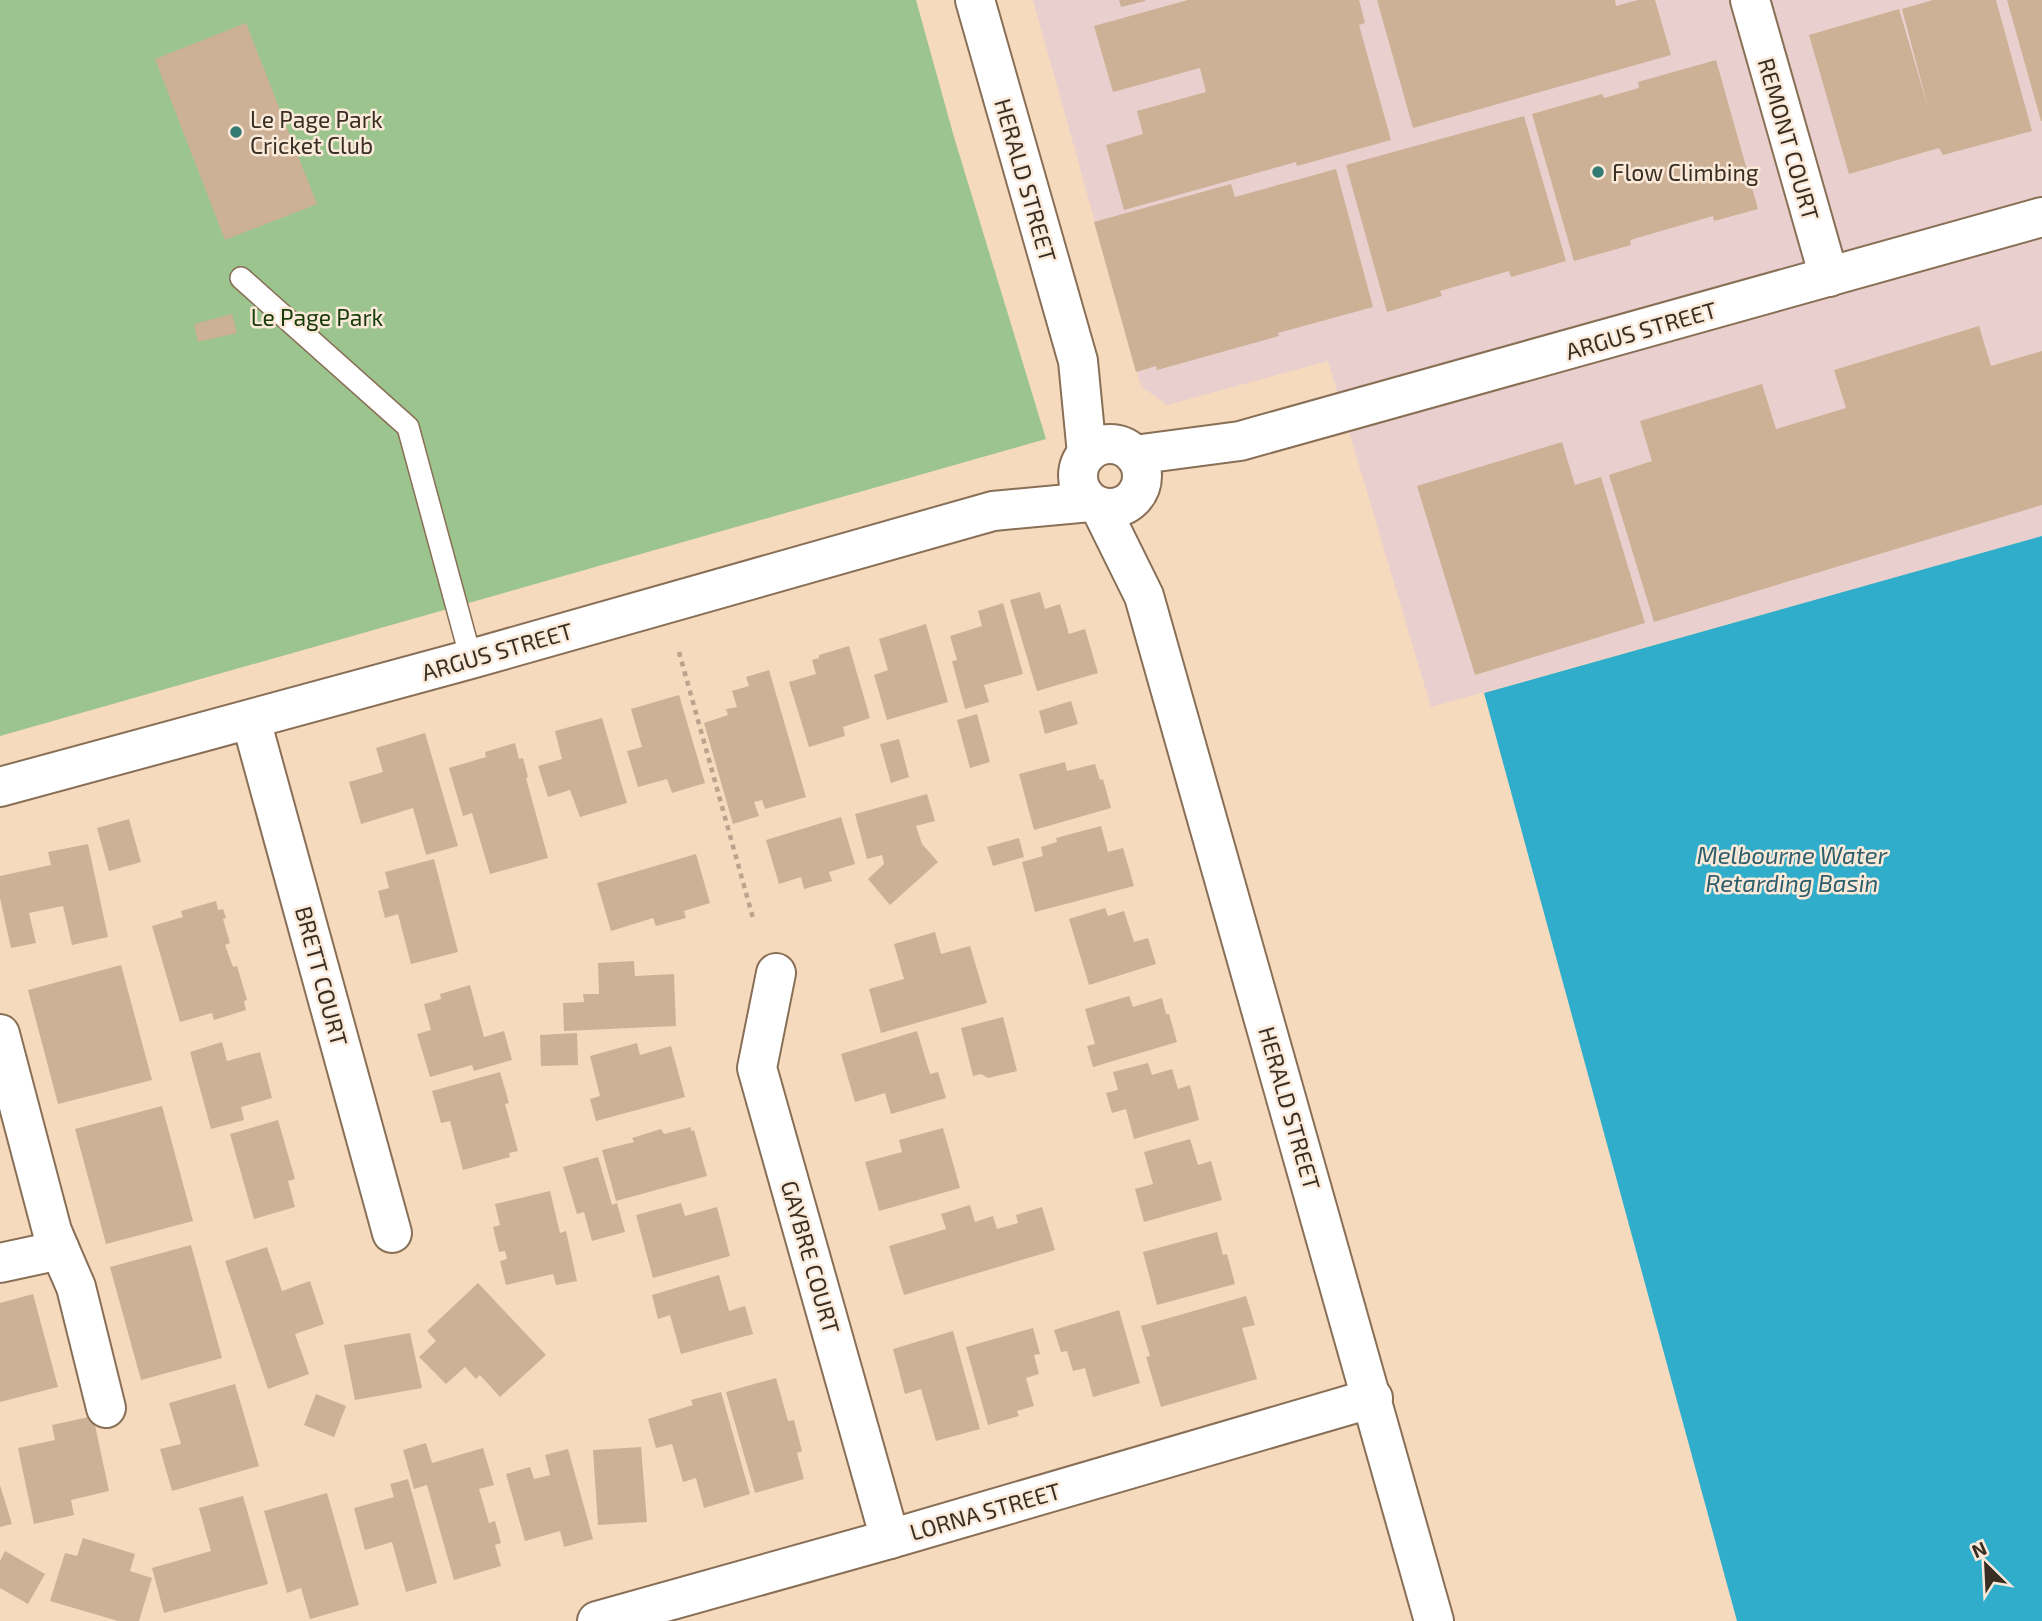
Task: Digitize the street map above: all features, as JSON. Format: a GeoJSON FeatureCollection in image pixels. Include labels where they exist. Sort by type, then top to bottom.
{"type":"FeatureCollection","features":[{"type":"Feature","properties":{"kind":"street","name":"HERALD STREET"},"geometry":{"type":"LineString","coordinates":[[975,0],[1434,1621]]}},
{"type":"Feature","properties":{"kind":"street","name":"REMONT COURT"},"geometry":{"type":"LineString","coordinates":[[1750,0],[1829,277]]}},
{"type":"Feature","properties":{"kind":"street","name":"ARGUS STREET"},"geometry":{"type":"LineString","coordinates":[[0,787],[471,659],[2042,217]]}},
{"type":"Feature","properties":{"kind":"street","name":"BRETT COURT"},"geometry":{"type":"LineString","coordinates":[[251,720],[393,1233]]}},
{"type":"Feature","properties":{"kind":"street","name":"GAYBRE COURT"},"geometry":{"type":"LineString","coordinates":[[776,973],[757,1069],[890,1539]]}},
{"type":"Feature","properties":{"kind":"street"},"geometry":{"type":"LineString","coordinates":[[0,1034],[52,1231],[76,1287],[106,1408]]}},
{"type":"Feature","properties":{"kind":"street"},"geometry":{"type":"LineString","coordinates":[[0,1263],[60,1250]]}},
{"type":"Feature","properties":{"kind":"street","name":"LORNA STREET"},"geometry":{"type":"LineString","coordinates":[[597,1621],[890,1539],[1373,1398]]}},
{"type":"Feature","properties":{"kind":"lane"},"geometry":{"type":"LineString","coordinates":[[241,278],[408,427],[471,659]]}},
{"type":"Feature","properties":{"kind":"path"},"geometry":{"type":"LineString","coordinates":[[679,652],[753,918]]}},
{"type":"Feature","properties":{"kind":"shaded area"},"geometry":{"type":"Polygon","coordinates":[[[1033,0],[2042,0],[2042,536],[1431,707],[1328,361],[1167,405],[1141,386],[1033,0]]]}},
{"type":"Feature","properties":{"kind":"green space","name":"Le Page Park"},"geometry":{"type":"Polygon","coordinates":[[[0,0],[916,0],[954,137],[1046,439],[0,736],[0,0]]]}},
{"type":"Feature","properties":{"kind":"water","name":"Melbourne Water Retarding Basin"},"geometry":{"type":"Polygon","coordinates":[[[2042,536],[2042,1621],[1737,1621],[1484,693],[2042,536]]]}},
{"type":"Feature","properties":{"kind":"building"},"geometry":{"type":"Polygon","coordinates":[[[1119,0],[1145,0],[1145,1],[1121,7],[1119,0]]]}},
{"type":"Feature","properties":{"kind":"building"},"geometry":{"type":"Polygon","coordinates":[[[1188,0],[1359,0],[1365,23],[1359,25],[1391,140],[1297,166],[1296,162],[1124,210],[1106,145],[1143,134],[1137,111],[1206,92],[1200,68],[1113,92],[1094,26],[1188,0]]]}},
{"type":"Feature","properties":{"kind":"building"},"geometry":{"type":"Polygon","coordinates":[[[1377,0],[1615,0],[1616,6],[1638,0],[1655,0],[1671,55],[1413,128],[1377,0]]]}},
{"type":"Feature","properties":{"kind":"building"},"geometry":{"type":"Polygon","coordinates":[[[1933,0],[1996,0],[2032,131],[1943,155],[1939,148],[1849,174],[1809,35],[1899,9],[1929,111],[1902,9],[1933,0]]]}},
{"type":"Feature","properties":{"kind":"building"},"geometry":{"type":"Polygon","coordinates":[[[2007,0],[2042,0],[2042,121],[2041,121],[2007,0]]]}},
{"type":"Feature","properties":{"kind":"building","name":"Le Page Park Cricket Club"},"geometry":{"type":"Polygon","coordinates":[[[246,23],[317,204],[225,240],[155,59],[246,23]]]}},
{"type":"Feature","properties":{"kind":"building"},"geometry":{"type":"Polygon","coordinates":[[[1716,60],[1758,209],[1714,221],[1713,216],[1630,240],[1631,245],[1574,261],[1532,114],[1602,94],[1604,98],[1639,88],[1638,82],[1716,60]]]}},
{"type":"Feature","properties":{"kind":"building"},"geometry":{"type":"Polygon","coordinates":[[[1524,116],[1566,261],[1511,277],[1509,271],[1440,291],[1442,296],[1387,312],[1346,165],[1524,116]]]}},
{"type":"Feature","properties":{"kind":"building"},"geometry":{"type":"Polygon","coordinates":[[[1336,169],[1373,307],[1157,370],[1156,366],[1136,372],[1094,222],[1231,184],[1235,197],[1336,169]]]}},
{"type":"Feature","properties":{"kind":"building"},"geometry":{"type":"Polygon","coordinates":[[[232,314],[237,333],[198,342],[194,324],[232,314]]]}},
{"type":"Feature","properties":{"kind":"building"},"geometry":{"type":"Polygon","coordinates":[[[1979,326],[1991,366],[2042,351],[2042,505],[1654,622],[1609,475],[1652,461],[1640,421],[1762,384],[1776,429],[1846,408],[1834,370],[1979,326]]]}},
{"type":"Feature","properties":{"kind":"building"},"geometry":{"type":"Polygon","coordinates":[[[1562,442],[1575,485],[1601,477],[1645,623],[1475,675],[1417,486],[1562,442]]]}},
{"type":"Feature","properties":{"kind":"building"},"geometry":{"type":"Polygon","coordinates":[[[1040,592],[1045,609],[1060,604],[1069,634],[1085,629],[1098,673],[1037,691],[1010,600],[1040,592]]]}},
{"type":"Feature","properties":{"kind":"building"},"geometry":{"type":"Polygon","coordinates":[[[1003,603],[1023,674],[984,685],[989,702],[965,709],[952,661],[957,660],[950,636],[982,626],[978,611],[1003,603]]]}},
{"type":"Feature","properties":{"kind":"building"},"geometry":{"type":"Polygon","coordinates":[[[926,624],[948,702],[887,720],[874,675],[888,670],[879,639],[926,624]]]}},
{"type":"Feature","properties":{"kind":"building"},"geometry":{"type":"Polygon","coordinates":[[[849,646],[870,718],[843,727],[845,736],[809,747],[789,682],[816,674],[812,660],[819,658],[819,655],[849,646]]]}},
{"type":"Feature","properties":{"kind":"building"},"geometry":{"type":"Polygon","coordinates":[[[769,670],[806,797],[765,809],[762,800],[754,802],[759,816],[733,824],[704,723],[728,715],[726,709],[737,707],[732,691],[749,686],[746,677],[769,670]]]}},
{"type":"Feature","properties":{"kind":"building"},"geometry":{"type":"Polygon","coordinates":[[[679,695],[705,783],[672,793],[667,779],[638,787],[627,751],[642,747],[631,709],[679,695]]]}},
{"type":"Feature","properties":{"kind":"building"},"geometry":{"type":"Polygon","coordinates":[[[1071,701],[1078,724],[1045,734],[1039,711],[1071,701]]]}},
{"type":"Feature","properties":{"kind":"building"},"geometry":{"type":"Polygon","coordinates":[[[977,714],[990,762],[970,768],[957,720],[977,714]]]}},
{"type":"Feature","properties":{"kind":"building"},"geometry":{"type":"Polygon","coordinates":[[[602,718],[627,803],[580,817],[570,790],[548,797],[538,766],[562,759],[555,731],[602,718]]]}},
{"type":"Feature","properties":{"kind":"building"},"geometry":{"type":"Polygon","coordinates":[[[425,733],[458,846],[426,855],[413,808],[361,824],[349,782],[383,772],[376,748],[425,733]]]}},
{"type":"Feature","properties":{"kind":"building"},"geometry":{"type":"Polygon","coordinates":[[[899,739],[909,777],[891,783],[880,744],[899,739]]]}},
{"type":"Feature","properties":{"kind":"building"},"geometry":{"type":"Polygon","coordinates":[[[515,743],[519,759],[523,758],[548,858],[490,874],[472,813],[463,816],[449,768],[486,757],[485,752],[515,743]]]}},
{"type":"Feature","properties":{"kind":"building"},"geometry":{"type":"Polygon","coordinates":[[[1065,762],[1067,771],[1095,764],[1100,780],[1103,779],[1111,808],[1034,830],[1019,774],[1065,762]]]}},
{"type":"Feature","properties":{"kind":"building"},"geometry":{"type":"Polygon","coordinates":[[[927,794],[935,821],[916,826],[922,844],[938,862],[890,905],[868,879],[884,864],[882,855],[867,859],[855,814],[927,794]]]}},
{"type":"Feature","properties":{"kind":"building"},"geometry":{"type":"Polygon","coordinates":[[[841,817],[855,864],[829,872],[832,881],[804,889],[801,877],[779,884],[766,840],[841,817]]]}},
{"type":"Feature","properties":{"kind":"building"},"geometry":{"type":"Polygon","coordinates":[[[129,819],[141,862],[109,871],[97,828],[129,819]]]}},
{"type":"Feature","properties":{"kind":"building"},"geometry":{"type":"Polygon","coordinates":[[[1101,826],[1108,852],[1123,848],[1134,886],[1035,912],[1022,862],[1043,856],[1041,847],[1057,842],[1056,838],[1101,826]]]}},
{"type":"Feature","properties":{"kind":"building"},"geometry":{"type":"Polygon","coordinates":[[[1019,838],[1024,857],[993,866],[987,847],[1019,838]]]}},
{"type":"Feature","properties":{"kind":"building"},"geometry":{"type":"Polygon","coordinates":[[[88,844],[108,937],[72,945],[63,906],[29,913],[36,943],[11,948],[0,898],[0,876],[51,865],[48,852],[88,844]]]}},
{"type":"Feature","properties":{"kind":"building"},"geometry":{"type":"Polygon","coordinates":[[[696,854],[710,903],[684,911],[686,918],[656,926],[653,918],[611,931],[597,883],[696,854]]]}},
{"type":"Feature","properties":{"kind":"building"},"geometry":{"type":"Polygon","coordinates":[[[434,859],[458,952],[411,964],[398,914],[385,918],[378,891],[389,888],[385,872],[434,859]]]}},
{"type":"Feature","properties":{"kind":"building"},"geometry":{"type":"Polygon","coordinates":[[[216,901],[218,910],[223,909],[226,918],[223,919],[230,943],[225,945],[233,967],[237,966],[247,1000],[244,1001],[246,1010],[214,1020],[212,1013],[180,1022],[152,926],[183,917],[181,911],[216,901]]]}},
{"type":"Feature","properties":{"kind":"building"},"geometry":{"type":"Polygon","coordinates":[[[1105,908],[1108,916],[1124,911],[1134,942],[1148,938],[1156,964],[1089,985],[1069,919],[1105,908]]]}},
{"type":"Feature","properties":{"kind":"building"},"geometry":{"type":"Polygon","coordinates":[[[935,932],[941,954],[970,946],[987,1003],[881,1033],[869,989],[904,979],[894,944],[935,932]]]}},
{"type":"Feature","properties":{"kind":"building"},"geometry":{"type":"Polygon","coordinates":[[[634,961],[635,976],[674,974],[676,1026],[564,1031],[563,1003],[584,1002],[583,994],[599,994],[598,963],[634,961]]]}},
{"type":"Feature","properties":{"kind":"building"},"geometry":{"type":"Polygon","coordinates":[[[121,965],[152,1080],[58,1104],[28,990],[121,965]]]}},
{"type":"Feature","properties":{"kind":"building"},"geometry":{"type":"Polygon","coordinates":[[[470,985],[484,1037],[504,1031],[512,1060],[474,1071],[472,1065],[430,1077],[417,1034],[431,1030],[424,1004],[441,999],[440,994],[470,985]]]}},
{"type":"Feature","properties":{"kind":"building"},"geometry":{"type":"Polygon","coordinates":[[[1129,996],[1133,1007],[1162,998],[1177,1042],[1093,1067],[1087,1046],[1095,1044],[1085,1009],[1129,996]]]}},
{"type":"Feature","properties":{"kind":"building"},"geometry":{"type":"Polygon","coordinates":[[[1003,1017],[1017,1071],[988,1078],[981,1074],[973,1076],[961,1028],[1003,1017]]]}},
{"type":"Feature","properties":{"kind":"building"},"geometry":{"type":"Polygon","coordinates":[[[917,1031],[930,1074],[938,1072],[946,1098],[891,1114],[885,1093],[855,1102],[841,1054],[917,1031]]]}},
{"type":"Feature","properties":{"kind":"building"},"geometry":{"type":"Polygon","coordinates":[[[577,1033],[578,1065],[541,1066],[540,1035],[577,1033]]]}},
{"type":"Feature","properties":{"kind":"building"},"geometry":{"type":"Polygon","coordinates":[[[222,1042],[227,1061],[260,1052],[272,1098],[241,1107],[244,1120],[211,1129],[190,1052],[222,1042]]]}},
{"type":"Feature","properties":{"kind":"building"},"geometry":{"type":"Polygon","coordinates":[[[637,1043],[640,1055],[671,1046],[685,1097],[596,1121],[590,1099],[600,1096],[590,1056],[637,1043]]]}},
{"type":"Feature","properties":{"kind":"building"},"geometry":{"type":"Polygon","coordinates":[[[1148,1063],[1152,1075],[1172,1069],[1178,1089],[1190,1085],[1199,1120],[1134,1139],[1126,1109],[1112,1113],[1106,1093],[1118,1090],[1113,1072],[1148,1063]]]}},
{"type":"Feature","properties":{"kind":"building"},"geometry":{"type":"Polygon","coordinates":[[[500,1072],[509,1103],[505,1104],[518,1151],[509,1153],[510,1157],[463,1170],[450,1121],[441,1123],[432,1091],[500,1072]]]}},
{"type":"Feature","properties":{"kind":"building"},"geometry":{"type":"Polygon","coordinates":[[[162,1106],[193,1221],[106,1244],[75,1129],[162,1106]]]}},
{"type":"Feature","properties":{"kind":"building"},"geometry":{"type":"Polygon","coordinates":[[[278,1120],[295,1179],[288,1181],[295,1207],[254,1219],[230,1134],[278,1120]]]}},
{"type":"Feature","properties":{"kind":"building"},"geometry":{"type":"Polygon","coordinates":[[[691,1127],[707,1176],[616,1201],[602,1150],[634,1142],[632,1138],[661,1129],[664,1134],[691,1127]]]}},
{"type":"Feature","properties":{"kind":"building"},"geometry":{"type":"Polygon","coordinates":[[[943,1128],[960,1188],[879,1211],[865,1162],[902,1152],[899,1140],[943,1128]]]}},
{"type":"Feature","properties":{"kind":"building"},"geometry":{"type":"Polygon","coordinates":[[[1190,1139],[1198,1165],[1211,1161],[1222,1200],[1144,1222],[1135,1189],[1153,1184],[1144,1152],[1190,1139]]]}},
{"type":"Feature","properties":{"kind":"building"},"geometry":{"type":"Polygon","coordinates":[[[598,1157],[612,1205],[617,1203],[625,1232],[592,1241],[584,1212],[577,1214],[563,1167],[598,1157]]]}},
{"type":"Feature","properties":{"kind":"building"},"geometry":{"type":"Polygon","coordinates":[[[550,1191],[560,1233],[566,1231],[577,1281],[556,1285],[553,1274],[506,1285],[500,1261],[507,1259],[505,1251],[499,1252],[493,1227],[500,1225],[495,1204],[550,1191]]]}},
{"type":"Feature","properties":{"kind":"building"},"geometry":{"type":"Polygon","coordinates":[[[681,1203],[685,1216],[717,1207],[730,1256],[653,1278],[636,1215],[681,1203]]]}},
{"type":"Feature","properties":{"kind":"building"},"geometry":{"type":"Polygon","coordinates":[[[970,1205],[975,1222],[993,1216],[997,1229],[1018,1223],[1016,1215],[1042,1207],[1055,1250],[904,1295],[889,1246],[946,1229],[941,1214],[970,1205]]]}},
{"type":"Feature","properties":{"kind":"building"},"geometry":{"type":"Polygon","coordinates":[[[1217,1232],[1223,1255],[1227,1254],[1235,1284],[1157,1305],[1143,1252],[1217,1232]]]}},
{"type":"Feature","properties":{"kind":"building"},"geometry":{"type":"Polygon","coordinates":[[[191,1245],[222,1358],[141,1380],[110,1267],[191,1245]]]}},
{"type":"Feature","properties":{"kind":"building"},"geometry":{"type":"Polygon","coordinates":[[[267,1247],[282,1291],[310,1281],[324,1324],[295,1334],[309,1374],[268,1389],[225,1261],[267,1247]]]}},
{"type":"Feature","properties":{"kind":"building"},"geometry":{"type":"Polygon","coordinates":[[[719,1275],[729,1311],[745,1306],[753,1334],[681,1354],[670,1315],[658,1319],[652,1295],[719,1275]]]}},
{"type":"Feature","properties":{"kind":"building"},"geometry":{"type":"Polygon","coordinates":[[[478,1283],[546,1355],[500,1397],[480,1375],[476,1379],[465,1367],[446,1384],[419,1357],[436,1341],[427,1331],[478,1283]]]}},
{"type":"Feature","properties":{"kind":"building"},"geometry":{"type":"Polygon","coordinates":[[[33,1294],[58,1387],[0,1402],[0,1303],[33,1294]]]}},
{"type":"Feature","properties":{"kind":"building"},"geometry":{"type":"Polygon","coordinates":[[[1246,1296],[1255,1325],[1242,1328],[1257,1379],[1161,1407],[1146,1357],[1150,1356],[1141,1326],[1246,1296]]]}},
{"type":"Feature","properties":{"kind":"building"},"geometry":{"type":"Polygon","coordinates":[[[1119,1310],[1140,1383],[1093,1397],[1085,1368],[1073,1371],[1067,1351],[1061,1352],[1054,1330],[1119,1310]]]}},
{"type":"Feature","properties":{"kind":"building"},"geometry":{"type":"Polygon","coordinates":[[[1033,1328],[1040,1354],[1034,1355],[1039,1374],[1026,1378],[1034,1406],[1017,1411],[1019,1416],[988,1425],[966,1347],[1033,1328]]]}},
{"type":"Feature","properties":{"kind":"building"},"geometry":{"type":"Polygon","coordinates":[[[953,1331],[980,1429],[936,1441],[921,1389],[905,1394],[893,1349],[953,1331]]]}},
{"type":"Feature","properties":{"kind":"building"},"geometry":{"type":"Polygon","coordinates":[[[410,1333],[422,1388],[355,1400],[344,1345],[410,1333]]]}},
{"type":"Feature","properties":{"kind":"building"},"geometry":{"type":"Polygon","coordinates":[[[776,1378],[788,1421],[794,1420],[802,1451],[797,1453],[804,1479],[755,1493],[726,1392],[776,1378]]]}},
{"type":"Feature","properties":{"kind":"building"},"geometry":{"type":"Polygon","coordinates":[[[235,1384],[259,1466],[172,1491],[160,1449],[181,1444],[169,1403],[235,1384]]]}},
{"type":"Feature","properties":{"kind":"building"},"geometry":{"type":"Polygon","coordinates":[[[721,1392],[750,1494],[704,1508],[696,1478],[683,1482],[672,1444],[656,1448],[648,1419],[693,1405],[691,1400],[721,1392]]]}},
{"type":"Feature","properties":{"kind":"building"},"geometry":{"type":"Polygon","coordinates":[[[316,1394],[346,1406],[334,1437],[304,1425],[316,1394]]]}},
{"type":"Feature","properties":{"kind":"building"},"geometry":{"type":"Polygon","coordinates":[[[93,1416],[109,1491],[71,1500],[74,1515],[34,1524],[18,1448],[55,1440],[52,1425],[93,1416]]]}},
{"type":"Feature","properties":{"kind":"building"},"geometry":{"type":"Polygon","coordinates":[[[426,1443],[432,1463],[483,1448],[494,1485],[479,1489],[489,1523],[495,1521],[501,1543],[495,1545],[501,1566],[454,1580],[427,1485],[414,1489],[403,1450],[426,1443]]]}},
{"type":"Feature","properties":{"kind":"building"},"geometry":{"type":"Polygon","coordinates":[[[641,1447],[647,1522],[598,1525],[593,1450],[641,1447]]]}},
{"type":"Feature","properties":{"kind":"building"},"geometry":{"type":"Polygon","coordinates":[[[568,1449],[593,1539],[564,1547],[560,1531],[525,1541],[506,1474],[530,1467],[534,1479],[550,1475],[545,1455],[568,1449]]]}},
{"type":"Feature","properties":{"kind":"building"},"geometry":{"type":"Polygon","coordinates":[[[408,1479],[437,1583],[406,1592],[392,1542],[365,1550],[354,1508],[394,1497],[390,1484],[408,1479]]]}},
{"type":"Feature","properties":{"kind":"building"},"geometry":{"type":"Polygon","coordinates":[[[0,1485],[12,1524],[0,1527],[0,1485]]]}},
{"type":"Feature","properties":{"kind":"building"},"geometry":{"type":"Polygon","coordinates":[[[327,1493],[359,1605],[310,1619],[301,1588],[287,1593],[264,1511],[327,1493]]]}},
{"type":"Feature","properties":{"kind":"building"},"geometry":{"type":"Polygon","coordinates":[[[243,1496],[268,1584],[164,1613],[152,1568],[211,1551],[199,1508],[243,1496]]]}},
{"type":"Feature","properties":{"kind":"building"},"geometry":{"type":"Polygon","coordinates":[[[83,1538],[135,1554],[130,1571],[152,1578],[139,1621],[118,1621],[50,1601],[65,1553],[77,1556],[83,1538]]]}},
{"type":"Feature","properties":{"kind":"building"},"geometry":{"type":"Polygon","coordinates":[[[5,1551],[45,1574],[28,1604],[0,1588],[0,1561],[5,1551]]]}},
{"type":"Feature","properties":{"kind":"place","name":"Le Page Park Cricket Club"},"geometry":{"type":"Point","coordinates":[236,132]}},
{"type":"Feature","properties":{"kind":"place","name":"Flow Climbing"},"geometry":{"type":"Point","coordinates":[1598,172]}}]}
